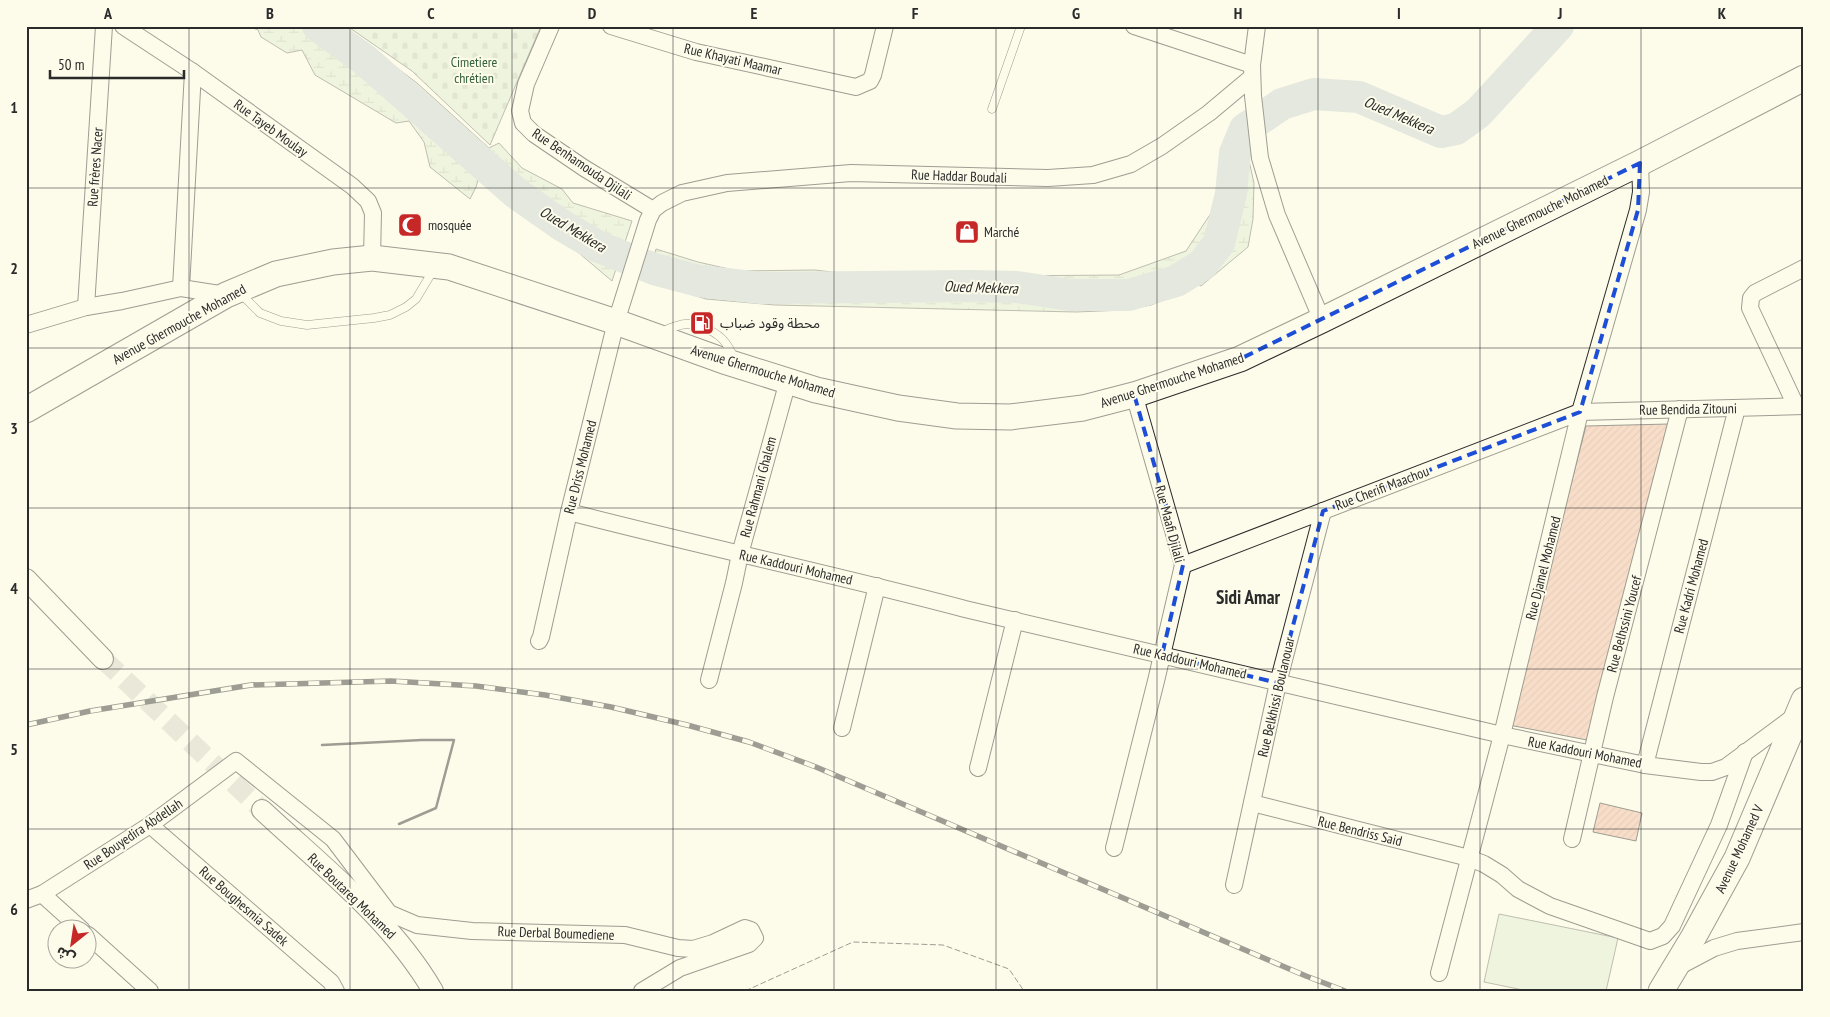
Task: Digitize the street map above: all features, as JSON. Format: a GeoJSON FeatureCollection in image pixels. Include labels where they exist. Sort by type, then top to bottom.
{"type":"FeatureCollection","features":[{"type":"Feature","properties":{"kind":"main road","name":"Avenue Ghermouche Mohamed"},"geometry":{"type":"LineString","coordinates":[[26,410],[231,293],[276,274],[333,262],[372,258],[449,267],[616,322],[737,366],[816,390],[898,408],[957,416],[1010,417],[1083,408],[1134,394],[1240,359],[1640,163],[1804,78]]}},
{"type":"Feature","properties":{"kind":"main road","name":"Avenue Mohamed V"},"geometry":{"type":"LineString","coordinates":[[1667,980],[1693,938],[1737,858],[1801,707]]}},
{"type":"Feature","properties":{"kind":"street","name":"Rue frères Nacer"},"geometry":{"type":"LineString","coordinates":[[86,307],[104,26]]}},
{"type":"Feature","properties":{"kind":"street","name":"Rue Tayeb Moulay"},"geometry":{"type":"LineString","coordinates":[[123,26],[193,72],[352,186],[368,201],[373,213],[372,258]]}},
{"type":"Feature","properties":{"kind":"street","name":"Rue Benhamouda Djilali"},"geometry":{"type":"LineString","coordinates":[[551,26],[526,84],[520,111],[523,123],[534,134],[650,215]]}},
{"type":"Feature","properties":{"kind":"street","name":"Rue Khayati Maamar"},"geometry":{"type":"LineString","coordinates":[[611,26],[696,52],[856,86],[870,81],[873,75],[885,26]]}},
{"type":"Feature","properties":{"kind":"street"},"geometry":{"type":"LineString","coordinates":[[1134,26],[1252,71]]}},
{"type":"Feature","properties":{"kind":"street"},"geometry":{"type":"LineString","coordinates":[[1257,26],[1252,71],[1260,158],[1277,215],[1322,320]]}},
{"type":"Feature","properties":{"kind":"street","name":"Rue Haddar Boudali"},"geometry":{"type":"LineString","coordinates":[[650,215],[662,203],[682,193],[727,183],[851,173],[1048,178],[1093,175],[1131,164],[1162,146],[1210,112],[1252,71]]}},
{"type":"Feature","properties":{"kind":"street"},"geometry":{"type":"LineString","coordinates":[[181,288],[193,72]]}},
{"type":"Feature","properties":{"kind":"street","name":"Rue Djamel Mohamed"},"geometry":{"type":"LineString","coordinates":[[1439,973],[1502,735],[1580,412],[1638,210],[1641,192],[1640,163]]}},
{"type":"Feature","properties":{"kind":"street","name":"Rue Driss Mohamed"},"geometry":{"type":"LineString","coordinates":[[538,641],[541,636],[569,512],[616,322],[650,215]]}},
{"type":"Feature","properties":{"kind":"street","name":"Rue Bendida Zitouni"},"geometry":{"type":"LineString","coordinates":[[1580,412],[1800,406],[1749,303],[1755,293],[1804,268]]}},
{"type":"Feature","properties":{"kind":"street"},"geometry":{"type":"LineString","coordinates":[[26,325],[86,307],[122,302],[181,288],[231,293]]}},
{"type":"Feature","properties":{"kind":"street","name":"Rue Rahmani Ghalem"},"geometry":{"type":"LineString","coordinates":[[709,680],[740,554],[788,381]]}},
{"type":"Feature","properties":{"kind":"street","name":"Rue Maafi Djilali"},"geometry":{"type":"LineString","coordinates":[[1114,848],[1183,565],[1134,394]]}},
{"type":"Feature","properties":{"kind":"street","name":"Rue Kadri Mohamed"},"geometry":{"type":"LineString","coordinates":[[1644,765],[1737,408]]}},
{"type":"Feature","properties":{"kind":"street","name":"Rue Belhssini Youcef"},"geometry":{"type":"LineString","coordinates":[[1572,839],[1605,697],[1680,409]]}},
{"type":"Feature","properties":{"kind":"street","name":"Rue Cherifi Maachou"},"geometry":{"type":"LineString","coordinates":[[1183,565],[1580,412]]}},
{"type":"Feature","properties":{"kind":"street","name":"Rue Belkhissi Boulanouar"},"geometry":{"type":"LineString","coordinates":[[1234,885],[1278,682],[1323,511]]}},
{"type":"Feature","properties":{"kind":"street","name":"Rue Kaddouri Mohamed"},"geometry":{"type":"LineString","coordinates":[[569,512],[965,609],[1502,735],[1644,765],[1712,772],[1726,767],[1801,707]]}},
{"type":"Feature","properties":{"kind":"street"},"geometry":{"type":"LineString","coordinates":[[26,579],[103,658]]}},
{"type":"Feature","properties":{"kind":"street"},"geometry":{"type":"LineString","coordinates":[[842,728],[877,586]]}},
{"type":"Feature","properties":{"kind":"street"},"geometry":{"type":"LineString","coordinates":[[978,768],[1015,620]]}},
{"type":"Feature","properties":{"kind":"street","name":"Rue Bendriss Said"},"geometry":{"type":"LineString","coordinates":[[1252,803],[1469,858],[1484,864],[1502,875],[1518,889],[1550,906],[1650,942],[1663,936],[1672,926],[1719,825],[1746,752]]}},
{"type":"Feature","properties":{"kind":"street","name":"Rue Bouyedira Abdellah"},"geometry":{"type":"LineString","coordinates":[[26,900],[42,894],[150,825],[236,761]]}},
{"type":"Feature","properties":{"kind":"street","name":"Rue Derbal Boumediene"},"geometry":{"type":"LineString","coordinates":[[236,761],[333,839],[389,912],[417,925],[472,931],[625,936],[691,953],[680,968],[642,991]]}},
{"type":"Feature","properties":{"kind":"street","name":"Rue Boutareg Mohamed"},"geometry":{"type":"LineString","coordinates":[[262,810],[359,900],[394,936],[433,991]]}},
{"type":"Feature","properties":{"kind":"street","name":"Rue Boughesmia Sadek"},"geometry":{"type":"LineString","coordinates":[[150,825],[329,988]]}},
{"type":"Feature","properties":{"kind":"street"},"geometry":{"type":"LineString","coordinates":[[42,894],[71,920]]}},
{"type":"Feature","properties":{"kind":"street"},"geometry":{"type":"LineString","coordinates":[[1667,980],[1714,948],[1737,941],[1804,932]]}},
{"type":"Feature","properties":{"kind":"street"},"geometry":{"type":"LineString","coordinates":[[98,944],[150,991]]}},
{"type":"Feature","properties":{"kind":"lane"},"geometry":{"type":"LineString","coordinates":[[992,109],[1021,26]]}},
{"type":"Feature","properties":{"kind":"lane"},"geometry":{"type":"LineString","coordinates":[[231,293],[260,313],[281,321],[307,325],[374,318],[406,308],[416,299],[436,266]]}},
{"type":"Feature","properties":{"kind":"highlighted area"},"geometry":{"type":"Polygon","coordinates":[[[1640,163],[1638,210],[1580,412],[1323,511],[1278,683],[1162,655],[1183,565],[1134,394],[1240,359],[1640,163]]]}},
{"type":"Feature","properties":{"kind":"green space"},"geometry":{"type":"Polygon","coordinates":[[[248,26],[341,26],[417,83],[489,148],[499,143],[522,168],[562,189],[573,203],[632,221],[612,281],[547,226],[537,223],[511,196],[480,173],[470,199],[430,167],[424,142],[409,121],[396,123],[315,75],[302,50],[287,53],[261,37],[258,30],[248,26]]]}},
{"type":"Feature","properties":{"kind":"green space","name":"Cimetiere chrétien"},"geometry":{"type":"Polygon","coordinates":[[[347,26],[541,26],[490,145],[412,71],[347,26]]]}},
{"type":"Feature","properties":{"kind":"green space"},"geometry":{"type":"Polygon","coordinates":[[[1241,125],[1254,183],[1253,219],[1248,247],[1201,286],[1188,279],[1189,290],[1151,305],[1125,310],[1076,312],[775,305],[706,299],[648,281],[652,273],[665,277],[652,262],[656,249],[698,262],[738,271],[815,270],[874,277],[1119,275],[1186,251],[1215,207],[1241,125]],[[679,271],[669,278],[717,293],[727,284],[742,292],[810,296],[850,291],[934,299],[964,290],[1007,285],[1035,301],[1070,295],[1087,305],[1109,300],[1127,291],[1106,287],[1084,302],[1069,288],[1035,296],[1010,281],[977,282],[937,293],[887,292],[843,285],[803,294],[769,291],[728,280],[714,290],[705,278],[679,271]]]}},
{"type":"Feature","properties":{"kind":"green space"},"geometry":{"type":"Polygon","coordinates":[[[1499,914],[1618,938],[1606,991],[1528,991],[1484,982],[1499,914]]]}},
{"type":"Feature","properties":{"kind":"building"},"geometry":{"type":"Polygon","coordinates":[[[1669,424],[1587,740],[1509,725],[1586,426],[1669,424]]]}},
{"type":"Feature","properties":{"kind":"building"},"geometry":{"type":"Polygon","coordinates":[[[1600,803],[1642,813],[1636,841],[1593,832],[1600,803]]]}},
{"type":"Feature","properties":{"kind":"waterway","name":"Oued Mekkera"},"geometry":{"type":"LineString","coordinates":[[318,26],[365,60],[516,193],[563,226],[599,247],[654,269],[699,281],[761,288],[1017,287],[1070,295],[1129,295],[1176,281],[1202,265],[1219,243],[1231,194],[1235,153],[1245,129],[1282,104],[1314,94],[1359,97],[1441,132],[1456,129],[1478,113],[1558,26]]}},
{"type":"Feature","properties":{"kind":"tunnel"},"geometry":{"type":"LineString","coordinates":[[103,659],[262,810]]}},
{"type":"Feature","properties":{"kind":"railway"},"geometry":{"type":"LineString","coordinates":[[26,725],[90,711],[251,685],[391,681],[476,686],[545,695],[611,707],[749,742],[816,767],[1345,991]]}},
{"type":"Feature","properties":{"kind":"fence"},"geometry":{"type":"LineString","coordinates":[[745,991],[853,942],[943,945],[1009,969],[1024,991]]}},
{"type":"Feature","properties":{"kind":"wall"},"geometry":{"type":"LineString","coordinates":[[322,745],[454,740],[436,808],[399,824]]}},
{"type":"Feature","properties":{"kind":"place","name":"mosquée"},"geometry":{"type":"Point","coordinates":[410,225]}},
{"type":"Feature","properties":{"kind":"place","name":"Marché"},"geometry":{"type":"Point","coordinates":[967,232]}},
{"type":"Feature","properties":{"kind":"place","name":"محطة وقود ضباب"},"geometry":{"type":"Point","coordinates":[702,323]}},
{"type":"Feature","properties":{"kind":"district","name":"Sidi Amar"},"geometry":{"type":"Point","coordinates":[1248,597]}}]}
